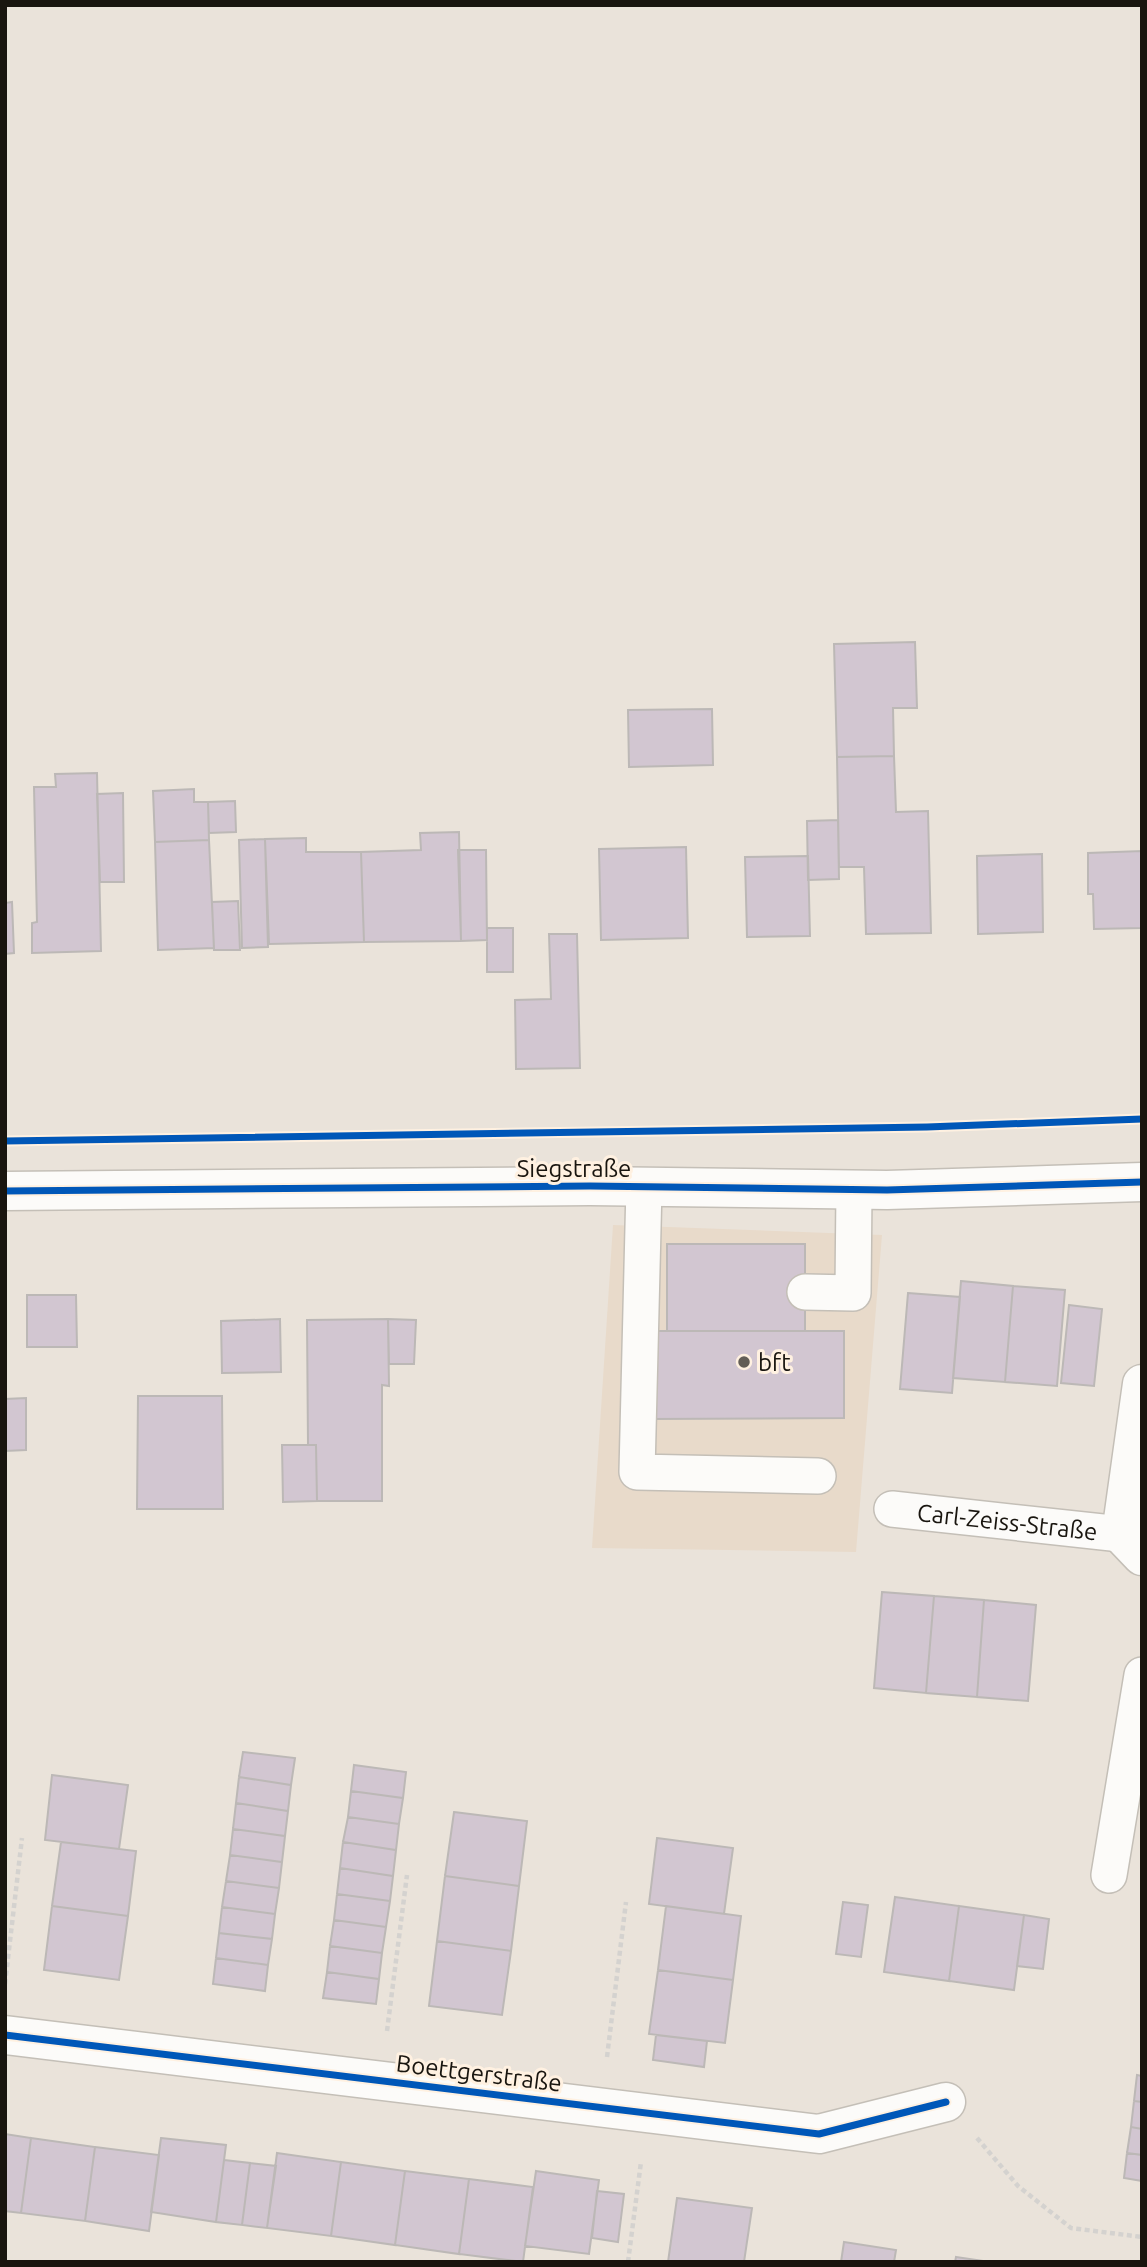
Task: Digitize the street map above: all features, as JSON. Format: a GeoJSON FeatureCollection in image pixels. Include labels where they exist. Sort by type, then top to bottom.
{"type":"FeatureCollection","features":[{"type":"Feature","properties":{"kind":"main road","name":"Siegstraße"},"geometry":{"type":"LineString","coordinates":[[5,1191],[644,1187],[854,1190],[1142,1182]]}},
{"type":"Feature","properties":{"kind":"main road","name":"Carl-Zeiss-Straße"},"geometry":{"type":"LineString","coordinates":[[1131,1545],[1142,1384]]}},
{"type":"Feature","properties":{"kind":"main road","name":"Boettgerstraße"},"geometry":{"type":"LineString","coordinates":[[5,2035],[819,2134],[946,2102]]}},
{"type":"Feature","properties":{"kind":"lane"},"geometry":{"type":"LineString","coordinates":[[644,1187],[654,1288],[637,1472],[818,1476]]}},
{"type":"Feature","properties":{"kind":"lane"},"geometry":{"type":"LineString","coordinates":[[805,1292],[853,1293],[854,1190]]}},
{"type":"Feature","properties":{"kind":"lane","name":"Carl-Zeiss-Straße"},"geometry":{"type":"LineString","coordinates":[[892,1510],[1131,1545]]}},
{"type":"Feature","properties":{"kind":"lane"},"geometry":{"type":"LineString","coordinates":[[1110,1875],[1142,1675]]}},
{"type":"Feature","properties":{"kind":"path"},"geometry":{"type":"LineString","coordinates":[[5,1984],[22,1838]]}},
{"type":"Feature","properties":{"kind":"path"},"geometry":{"type":"LineString","coordinates":[[381,2081],[407,1875]]}},
{"type":"Feature","properties":{"kind":"path"},"geometry":{"type":"LineString","coordinates":[[601,2107],[626,1902]]}},
{"type":"Feature","properties":{"kind":"path"},"geometry":{"type":"LineString","coordinates":[[946,2102],[1018,2186],[1071,2228],[1142,2237]]}},
{"type":"Feature","properties":{"kind":"path"},"geometry":{"type":"LineString","coordinates":[[628,2262],[647,2113]]}},
{"type":"Feature","properties":{"kind":"shaded area"},"geometry":{"type":"Polygon","coordinates":[[[613,1225],[882,1235],[856,1552],[592,1548],[613,1225]]]}},
{"type":"Feature","properties":{"kind":"building"},"geometry":{"type":"Polygon","coordinates":[[[915,642],[917,708],[893,708],[894,756],[837,757],[834,644],[915,642]]]}},
{"type":"Feature","properties":{"kind":"building"},"geometry":{"type":"Polygon","coordinates":[[[712,709],[713,765],[629,767],[628,710],[712,709]]]}},
{"type":"Feature","properties":{"kind":"building"},"geometry":{"type":"Polygon","coordinates":[[[894,756],[896,812],[928,811],[931,933],[866,934],[864,867],[839,867],[837,757],[894,756]]]}},
{"type":"Feature","properties":{"kind":"building"},"geometry":{"type":"Polygon","coordinates":[[[97,773],[101,951],[32,953],[32,923],[37,922],[34,787],[56,787],[55,774],[97,773]]]}},
{"type":"Feature","properties":{"kind":"building"},"geometry":{"type":"Polygon","coordinates":[[[194,789],[194,802],[208,802],[209,840],[155,842],[153,791],[194,789]]]}},
{"type":"Feature","properties":{"kind":"building"},"geometry":{"type":"Polygon","coordinates":[[[123,793],[124,882],[100,882],[97,794],[123,793]]]}},
{"type":"Feature","properties":{"kind":"building"},"geometry":{"type":"Polygon","coordinates":[[[235,801],[236,832],[209,833],[208,802],[235,801]]]}},
{"type":"Feature","properties":{"kind":"building"},"geometry":{"type":"Polygon","coordinates":[[[838,820],[839,879],[808,880],[807,821],[838,820]]]}},
{"type":"Feature","properties":{"kind":"building"},"geometry":{"type":"Polygon","coordinates":[[[459,832],[461,941],[364,942],[361,852],[421,850],[420,833],[459,832]]]}},
{"type":"Feature","properties":{"kind":"building"},"geometry":{"type":"Polygon","coordinates":[[[306,838],[306,852],[361,852],[364,942],[269,944],[265,839],[306,838]]]}},
{"type":"Feature","properties":{"kind":"building"},"geometry":{"type":"Polygon","coordinates":[[[265,839],[268,947],[242,948],[239,840],[265,839]]]}},
{"type":"Feature","properties":{"kind":"building"},"geometry":{"type":"Polygon","coordinates":[[[209,840],[214,948],[158,950],[155,842],[209,840]]]}},
{"type":"Feature","properties":{"kind":"building"},"geometry":{"type":"Polygon","coordinates":[[[686,847],[688,938],[601,940],[599,849],[686,847]]]}},
{"type":"Feature","properties":{"kind":"building"},"geometry":{"type":"Polygon","coordinates":[[[458,850],[486,850],[487,940],[461,941],[458,850]]]}},
{"type":"Feature","properties":{"kind":"building"},"geometry":{"type":"Polygon","coordinates":[[[1142,851],[1142,928],[1094,929],[1093,894],[1088,894],[1088,853],[1142,851]]]}},
{"type":"Feature","properties":{"kind":"building"},"geometry":{"type":"Polygon","coordinates":[[[1042,854],[1043,932],[978,934],[977,856],[1042,854]]]}},
{"type":"Feature","properties":{"kind":"building"},"geometry":{"type":"Polygon","coordinates":[[[808,856],[810,936],[747,937],[745,857],[808,856]]]}},
{"type":"Feature","properties":{"kind":"building"},"geometry":{"type":"Polygon","coordinates":[[[238,901],[240,950],[214,950],[212,902],[238,901]]]}},
{"type":"Feature","properties":{"kind":"building"},"geometry":{"type":"Polygon","coordinates":[[[12,902],[14,953],[5,954],[5,903],[12,902]]]}},
{"type":"Feature","properties":{"kind":"building"},"geometry":{"type":"Polygon","coordinates":[[[487,928],[513,928],[513,972],[487,972],[487,928]]]}},
{"type":"Feature","properties":{"kind":"building"},"geometry":{"type":"Polygon","coordinates":[[[549,934],[577,934],[580,1068],[516,1069],[515,1000],[551,999],[549,934]]]}},
{"type":"Feature","properties":{"kind":"building"},"geometry":{"type":"Polygon","coordinates":[[[667,1244],[805,1244],[805,1331],[667,1331],[667,1244]]]}},
{"type":"Feature","properties":{"kind":"building"},"geometry":{"type":"Polygon","coordinates":[[[961,1281],[1013,1286],[1005,1382],[953,1378],[961,1281]]]}},
{"type":"Feature","properties":{"kind":"building"},"geometry":{"type":"Polygon","coordinates":[[[1013,1286],[1065,1290],[1057,1386],[1005,1382],[1013,1286]]]}},
{"type":"Feature","properties":{"kind":"building"},"geometry":{"type":"Polygon","coordinates":[[[908,1293],[960,1297],[952,1393],[900,1389],[908,1293]]]}},
{"type":"Feature","properties":{"kind":"building"},"geometry":{"type":"Polygon","coordinates":[[[27,1295],[76,1295],[77,1347],[27,1347],[27,1295]]]}},
{"type":"Feature","properties":{"kind":"building"},"geometry":{"type":"Polygon","coordinates":[[[1069,1305],[1102,1309],[1094,1386],[1061,1383],[1069,1305]]]}},
{"type":"Feature","properties":{"kind":"building"},"geometry":{"type":"Polygon","coordinates":[[[280,1319],[281,1372],[222,1373],[221,1321],[280,1319]]]}},
{"type":"Feature","properties":{"kind":"building"},"geometry":{"type":"Polygon","coordinates":[[[388,1319],[416,1320],[414,1364],[389,1364],[388,1319]]]}},
{"type":"Feature","properties":{"kind":"building"},"geometry":{"type":"Polygon","coordinates":[[[388,1319],[389,1386],[382,1385],[382,1501],[317,1501],[316,1445],[308,1445],[307,1320],[388,1319]]]}},
{"type":"Feature","properties":{"kind":"building"},"geometry":{"type":"Polygon","coordinates":[[[651,1331],[844,1331],[844,1418],[651,1419],[651,1331]]]}},
{"type":"Feature","properties":{"kind":"building"},"geometry":{"type":"Polygon","coordinates":[[[138,1396],[222,1396],[223,1509],[137,1509],[138,1396]]]}},
{"type":"Feature","properties":{"kind":"building"},"geometry":{"type":"Polygon","coordinates":[[[26,1398],[26,1450],[5,1451],[5,1399],[26,1398]]]}},
{"type":"Feature","properties":{"kind":"building"},"geometry":{"type":"Polygon","coordinates":[[[282,1445],[316,1445],[317,1501],[283,1502],[282,1445]]]}},
{"type":"Feature","properties":{"kind":"building"},"geometry":{"type":"Polygon","coordinates":[[[882,1592],[934,1596],[926,1693],[874,1688],[882,1592]]]}},
{"type":"Feature","properties":{"kind":"building"},"geometry":{"type":"Polygon","coordinates":[[[934,1596],[984,1600],[977,1697],[926,1693],[934,1596]]]}},
{"type":"Feature","properties":{"kind":"building"},"geometry":{"type":"Polygon","coordinates":[[[984,1600],[1036,1605],[1028,1701],[977,1697],[984,1600]]]}},
{"type":"Feature","properties":{"kind":"building"},"geometry":{"type":"Polygon","coordinates":[[[243,1752],[295,1758],[291,1785],[239,1777],[243,1752]]]}},
{"type":"Feature","properties":{"kind":"building"},"geometry":{"type":"Polygon","coordinates":[[[354,1765],[406,1772],[403,1798],[351,1791],[354,1765]]]}},
{"type":"Feature","properties":{"kind":"building"},"geometry":{"type":"Polygon","coordinates":[[[52,1775],[128,1785],[119,1849],[45,1840],[52,1775]]]}},
{"type":"Feature","properties":{"kind":"building"},"geometry":{"type":"Polygon","coordinates":[[[239,1777],[291,1785],[288,1811],[236,1803],[239,1777]]]}},
{"type":"Feature","properties":{"kind":"building"},"geometry":{"type":"Polygon","coordinates":[[[351,1791],[403,1798],[399,1824],[348,1817],[351,1791]]]}},
{"type":"Feature","properties":{"kind":"building"},"geometry":{"type":"Polygon","coordinates":[[[236,1803],[288,1811],[285,1836],[233,1829],[236,1803]]]}},
{"type":"Feature","properties":{"kind":"building"},"geometry":{"type":"Polygon","coordinates":[[[454,1812],[527,1821],[519,1886],[445,1876],[454,1812]]]}},
{"type":"Feature","properties":{"kind":"building"},"geometry":{"type":"Polygon","coordinates":[[[348,1817],[399,1824],[396,1850],[343,1842],[348,1817]]]}},
{"type":"Feature","properties":{"kind":"building"},"geometry":{"type":"Polygon","coordinates":[[[233,1829],[285,1836],[282,1862],[230,1855],[233,1829]]]}},
{"type":"Feature","properties":{"kind":"building"},"geometry":{"type":"Polygon","coordinates":[[[657,1838],[733,1848],[724,1914],[649,1904],[657,1838]]]}},
{"type":"Feature","properties":{"kind":"building"},"geometry":{"type":"Polygon","coordinates":[[[61,1842],[136,1851],[128,1916],[52,1906],[61,1842]]]}},
{"type":"Feature","properties":{"kind":"building"},"geometry":{"type":"Polygon","coordinates":[[[343,1842],[396,1850],[393,1876],[340,1868],[343,1842]]]}},
{"type":"Feature","properties":{"kind":"building"},"geometry":{"type":"Polygon","coordinates":[[[230,1855],[282,1862],[279,1888],[226,1881],[230,1855]]]}},
{"type":"Feature","properties":{"kind":"building"},"geometry":{"type":"Polygon","coordinates":[[[340,1868],[393,1876],[390,1901],[337,1894],[340,1868]]]}},
{"type":"Feature","properties":{"kind":"building"},"geometry":{"type":"Polygon","coordinates":[[[445,1876],[519,1886],[511,1951],[437,1941],[445,1876]]]}},
{"type":"Feature","properties":{"kind":"building"},"geometry":{"type":"Polygon","coordinates":[[[226,1881],[279,1888],[275,1914],[222,1907],[226,1881]]]}},
{"type":"Feature","properties":{"kind":"building"},"geometry":{"type":"Polygon","coordinates":[[[337,1894],[390,1901],[386,1927],[334,1920],[337,1894]]]}},
{"type":"Feature","properties":{"kind":"building"},"geometry":{"type":"Polygon","coordinates":[[[895,1897],[959,1906],[949,1981],[884,1972],[895,1897]]]}},
{"type":"Feature","properties":{"kind":"building"},"geometry":{"type":"Polygon","coordinates":[[[843,1902],[868,1905],[861,1957],[836,1954],[843,1902]]]}},
{"type":"Feature","properties":{"kind":"building"},"geometry":{"type":"Polygon","coordinates":[[[52,1906],[128,1916],[119,1980],[44,1970],[52,1906]]]}},
{"type":"Feature","properties":{"kind":"building"},"geometry":{"type":"Polygon","coordinates":[[[666,1906],[741,1916],[733,1980],[658,1970],[666,1906]]]}},
{"type":"Feature","properties":{"kind":"building"},"geometry":{"type":"Polygon","coordinates":[[[959,1906],[1024,1915],[1014,1990],[949,1981],[959,1906]]]}},
{"type":"Feature","properties":{"kind":"building"},"geometry":{"type":"Polygon","coordinates":[[[222,1907],[275,1914],[272,1939],[219,1933],[222,1907]]]}},
{"type":"Feature","properties":{"kind":"building"},"geometry":{"type":"Polygon","coordinates":[[[1024,1915],[1049,1919],[1043,1969],[1017,1966],[1024,1915]]]}},
{"type":"Feature","properties":{"kind":"building"},"geometry":{"type":"Polygon","coordinates":[[[334,1920],[386,1927],[382,1953],[330,1946],[334,1920]]]}},
{"type":"Feature","properties":{"kind":"building"},"geometry":{"type":"Polygon","coordinates":[[[219,1933],[272,1939],[268,1965],[216,1958],[219,1933]]]}},
{"type":"Feature","properties":{"kind":"building"},"geometry":{"type":"Polygon","coordinates":[[[437,1941],[511,1951],[502,2015],[429,2006],[437,1941]]]}},
{"type":"Feature","properties":{"kind":"building"},"geometry":{"type":"Polygon","coordinates":[[[330,1946],[382,1953],[379,1979],[327,1972],[330,1946]]]}},
{"type":"Feature","properties":{"kind":"building"},"geometry":{"type":"Polygon","coordinates":[[[216,1958],[268,1965],[265,1991],[213,1984],[216,1958]]]}},
{"type":"Feature","properties":{"kind":"building"},"geometry":{"type":"Polygon","coordinates":[[[658,1970],[733,1980],[725,2043],[649,2034],[658,1970]]]}},
{"type":"Feature","properties":{"kind":"building"},"geometry":{"type":"Polygon","coordinates":[[[327,1972],[379,1979],[376,2004],[323,1998],[327,1972]]]}},
{"type":"Feature","properties":{"kind":"building"},"geometry":{"type":"Polygon","coordinates":[[[656,2035],[707,2041],[704,2067],[653,2060],[656,2035]]]}},
{"type":"Feature","properties":{"kind":"building"},"geometry":{"type":"Polygon","coordinates":[[[1137,2075],[1142,2076],[1142,2102],[1134,2101],[1137,2075]]]}},
{"type":"Feature","properties":{"kind":"building"},"geometry":{"type":"Polygon","coordinates":[[[1134,2101],[1142,2102],[1142,2129],[1131,2127],[1134,2101]]]}},
{"type":"Feature","properties":{"kind":"building"},"geometry":{"type":"Polygon","coordinates":[[[1131,2127],[1142,2129],[1142,2155],[1127,2153],[1131,2127]]]}},
{"type":"Feature","properties":{"kind":"building"},"geometry":{"type":"Polygon","coordinates":[[[5,2134],[31,2138],[21,2213],[5,2211],[5,2134]]]}},
{"type":"Feature","properties":{"kind":"building"},"geometry":{"type":"Polygon","coordinates":[[[31,2138],[95,2147],[85,2221],[21,2213],[31,2138]]]}},
{"type":"Feature","properties":{"kind":"building"},"geometry":{"type":"Polygon","coordinates":[[[161,2138],[226,2145],[216,2222],[151,2212],[161,2138]]]}},
{"type":"Feature","properties":{"kind":"building"},"geometry":{"type":"Polygon","coordinates":[[[95,2147],[159,2155],[149,2231],[85,2221],[95,2147]]]}},
{"type":"Feature","properties":{"kind":"building"},"geometry":{"type":"Polygon","coordinates":[[[277,2153],[341,2162],[331,2236],[267,2228],[277,2153]]]}},
{"type":"Feature","properties":{"kind":"building"},"geometry":{"type":"Polygon","coordinates":[[[1127,2153],[1142,2155],[1142,2181],[1124,2178],[1127,2153]]]}},
{"type":"Feature","properties":{"kind":"building"},"geometry":{"type":"Polygon","coordinates":[[[224,2160],[250,2163],[242,2225],[216,2222],[224,2160]]]}},
{"type":"Feature","properties":{"kind":"building"},"geometry":{"type":"Polygon","coordinates":[[[341,2162],[405,2171],[395,2245],[331,2236],[341,2162]]]}},
{"type":"Feature","properties":{"kind":"building"},"geometry":{"type":"Polygon","coordinates":[[[250,2163],[276,2166],[267,2228],[242,2225],[250,2163]]]}},
{"type":"Feature","properties":{"kind":"building"},"geometry":{"type":"Polygon","coordinates":[[[405,2171],[469,2179],[459,2254],[395,2245],[405,2171]]]}},
{"type":"Feature","properties":{"kind":"building"},"geometry":{"type":"Polygon","coordinates":[[[536,2171],[599,2180],[589,2254],[525,2246],[536,2171]]]}},
{"type":"Feature","properties":{"kind":"building"},"geometry":{"type":"Polygon","coordinates":[[[469,2179],[533,2187],[523,2262],[459,2254],[469,2179]]]}},
{"type":"Feature","properties":{"kind":"building"},"geometry":{"type":"Polygon","coordinates":[[[597,2191],[624,2194],[618,2242],[592,2238],[597,2191]]]}},
{"type":"Feature","properties":{"kind":"building"},"geometry":{"type":"Polygon","coordinates":[[[677,2198],[752,2208],[744,2262],[668,2262],[677,2198]]]}},
{"type":"Feature","properties":{"kind":"building"},"geometry":{"type":"Polygon","coordinates":[[[844,2242],[896,2250],[894,2262],[841,2262],[844,2242]]]}},
{"type":"Feature","properties":{"kind":"building"},"geometry":{"type":"Polygon","coordinates":[[[956,2257],[990,2262],[955,2262],[956,2257]]]}},
{"type":"Feature","properties":{"kind":"cycle path"},"geometry":{"type":"LineString","coordinates":[[5,1141],[927,1127],[1142,1119]]}},
{"type":"Feature","properties":{"kind":"cycle path"},"geometry":{"type":"LineString","coordinates":[[5,1191],[590,1186],[887,1190],[1142,1182]]}},
{"type":"Feature","properties":{"kind":"cycle path"},"geometry":{"type":"LineString","coordinates":[[5,2035],[819,2134],[946,2102]]}},
{"type":"Feature","properties":{"kind":"place","name":"bft"},"geometry":{"type":"Point","coordinates":[744,1362]}}]}
